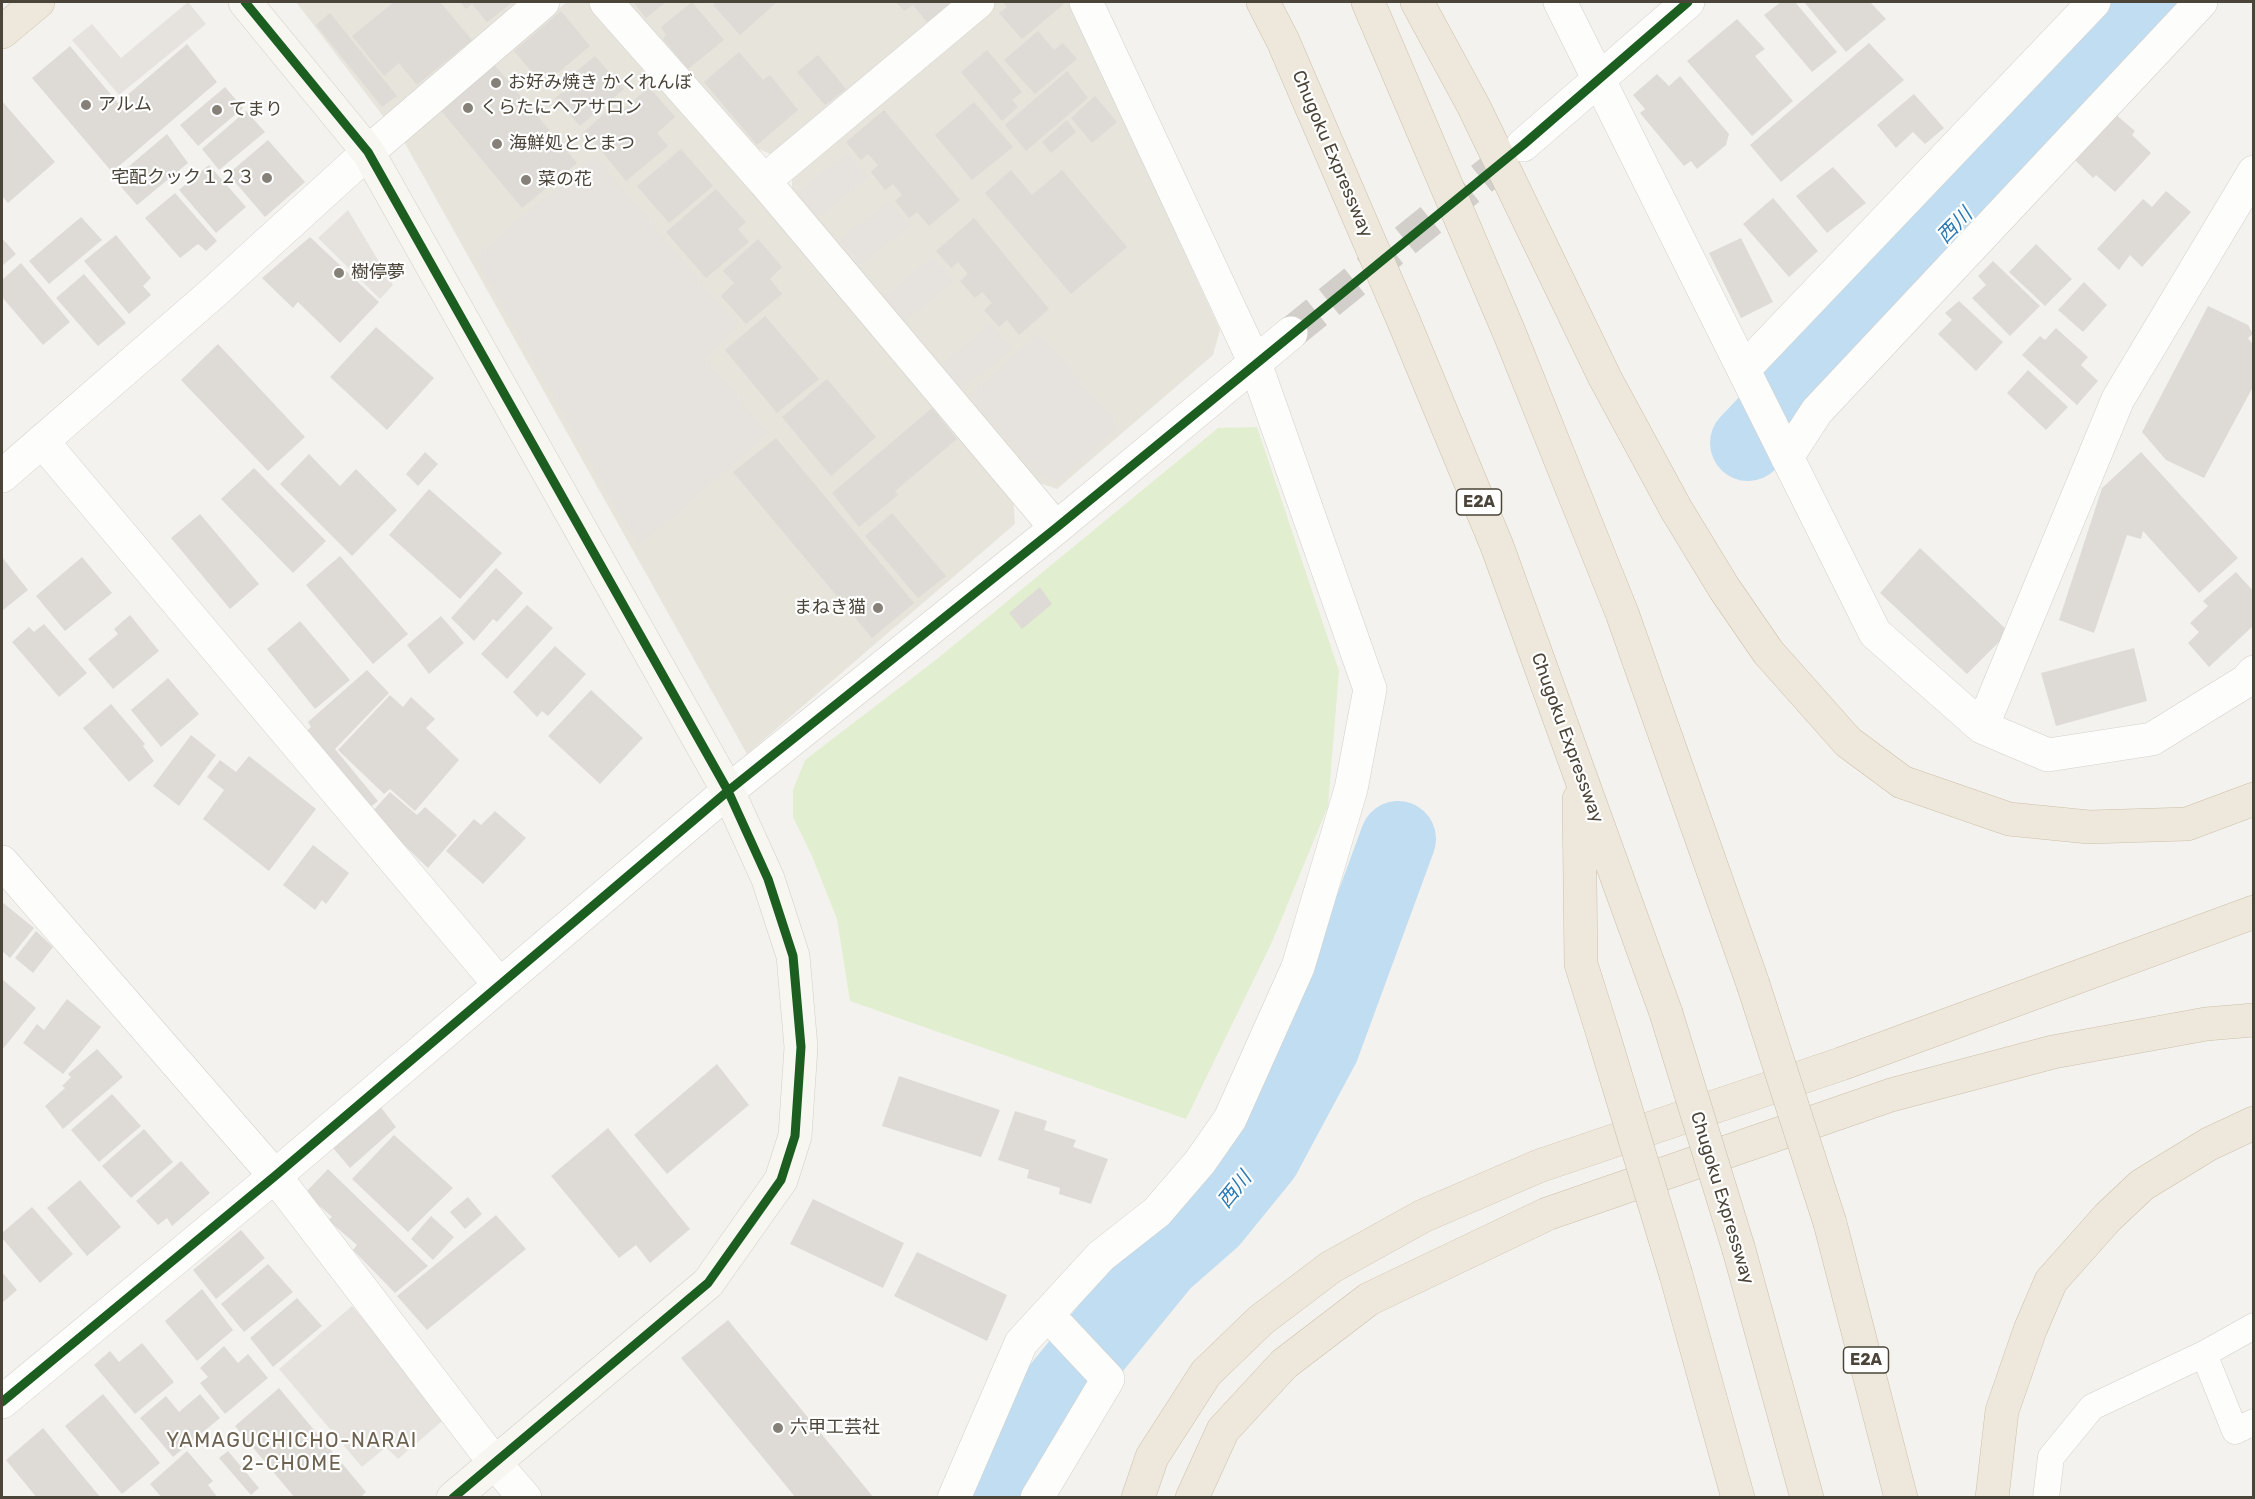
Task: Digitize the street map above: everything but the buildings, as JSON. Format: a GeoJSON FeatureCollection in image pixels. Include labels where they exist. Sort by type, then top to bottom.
{"type":"FeatureCollection","features":[{"type":"Feature","properties":{"kind":"highway"},"geometry":{"type":"LineString","coordinates":[[2,32],[38,2]]}},
{"type":"Feature","properties":{"kind":"highway","name":"Chugoku Expressway"},"geometry":{"type":"LineString","coordinates":[[1263,2],[1381,268],[1493,536],[1579,772],[1666,1013],[1739,1250],[1807,1497]]}},
{"type":"Feature","properties":{"kind":"highway","name":"E2A"},"geometry":{"type":"LineString","coordinates":[[1368,2],[1395,59],[1509,332],[1622,613],[1753,984],[1830,1223],[1901,1497]]}},
{"type":"Feature","properties":{"kind":"highway"},"geometry":{"type":"LineString","coordinates":[[1417,2],[1474,107],[1605,378],[1676,509],[1724,588],[1768,652],[1848,741],[1902,782],[2009,819],[2089,827],[2187,824],[2253,799]]}},
{"type":"Feature","properties":{"kind":"highway"},"geometry":{"type":"LineString","coordinates":[[1579,772],[1581,964],[1676,1275],[1738,1497]]}},
{"type":"Feature","properties":{"kind":"highway"},"geometry":{"type":"LineString","coordinates":[[1138,1497],[1152,1457],[1206,1373],[1261,1320],[1331,1267],[1423,1216],[1539,1166],[1841,1064],[2253,912]]}},
{"type":"Feature","properties":{"kind":"highway"},"geometry":{"type":"LineString","coordinates":[[1192,1497],[1223,1430],[1284,1364],[1369,1299],[1547,1214],[1891,1095],[2053,1052],[2206,1024],[2253,1020]]}},
{"type":"Feature","properties":{"kind":"highway"},"geometry":{"type":"LineString","coordinates":[[1992,1497],[2002,1411],[2030,1330],[2051,1281],[2108,1217],[2142,1185],[2209,1144],[2253,1123]]}},
{"type":"Feature","properties":{"kind":"street"},"geometry":{"type":"LineString","coordinates":[[244,2],[368,152],[728,791],[768,879],[793,956],[801,1047],[795,1136],[781,1180],[708,1283],[453,1497]]}},
{"type":"Feature","properties":{"kind":"street"},"geometry":{"type":"LineString","coordinates":[[2,476],[213,293],[368,152],[543,2]]}},
{"type":"Feature","properties":{"kind":"street"},"geometry":{"type":"LineString","coordinates":[[606,2],[764,181],[1056,528]]}},
{"type":"Feature","properties":{"kind":"street"},"geometry":{"type":"LineString","coordinates":[[764,181],[978,2]]}},
{"type":"Feature","properties":{"kind":"street"},"geometry":{"type":"LineString","coordinates":[[954,1497],[1021,1343],[1054,1321],[1101,1256],[1157,1212],[1200,1162],[1230,1119],[1298,967],[1351,789],[1371,689],[1255,363],[1086,2]]}},
{"type":"Feature","properties":{"kind":"street"},"geometry":{"type":"LineString","coordinates":[[1560,2],[1875,633],[1982,727],[2048,755],[2152,739],[2246,681],[2253,672]]}},
{"type":"Feature","properties":{"kind":"street"},"geometry":{"type":"LineString","coordinates":[[1523,145],[1688,2]]}},
{"type":"Feature","properties":{"kind":"street"},"geometry":{"type":"LineString","coordinates":[[1749,380],[2094,2]]}},
{"type":"Feature","properties":{"kind":"street"},"geometry":{"type":"LineString","coordinates":[[1784,450],[1817,411],[2201,2]]}},
{"type":"Feature","properties":{"kind":"street"},"geometry":{"type":"LineString","coordinates":[[1982,727],[2118,399],[2253,172]]}},
{"type":"Feature","properties":{"kind":"street"},"geometry":{"type":"LineString","coordinates":[[2,1402],[275,1176],[728,791],[1056,528],[1291,333]]}},
{"type":"Feature","properties":{"kind":"street"},"geometry":{"type":"LineString","coordinates":[[42,441],[500,985]]}},
{"type":"Feature","properties":{"kind":"street"},"geometry":{"type":"LineString","coordinates":[[2,862],[275,1176],[494,1462],[525,1497]]}},
{"type":"Feature","properties":{"kind":"street"},"geometry":{"type":"LineString","coordinates":[[1037,1497],[1108,1380],[1054,1321]]}},
{"type":"Feature","properties":{"kind":"lane"},"geometry":{"type":"LineString","coordinates":[[2046,1497],[2050,1457],[2092,1407],[2204,1354],[2253,1326]]}},
{"type":"Feature","properties":{"kind":"lane"},"geometry":{"type":"LineString","coordinates":[[2204,1354],[2235,1431],[2253,1422]]}},
{"type":"Feature","properties":{"kind":"shaded area"},"geometry":{"type":"Polygon","coordinates":[[[188,2],[206,24],[119,95],[72,40],[92,24],[121,58],[188,2]]]}},
{"type":"Feature","properties":{"kind":"shaded area"},"geometry":{"type":"Polygon","coordinates":[[[296,2],[521,2],[386,120],[296,2]]]}},
{"type":"Feature","properties":{"kind":"shaded area"},"geometry":{"type":"Polygon","coordinates":[[[567,2],[592,2],[1013,496],[1015,524],[747,754],[402,138],[567,2]]]}},
{"type":"Feature","properties":{"kind":"shaded area"},"geometry":{"type":"Polygon","coordinates":[[[626,2],[955,2],[774,155],[745,144],[626,2]]]}},
{"type":"Feature","properties":{"kind":"shaded area"},"geometry":{"type":"Polygon","coordinates":[[[995,2],[1070,2],[1220,330],[1213,355],[1057,489],[1034,481],[792,194],[792,175],[995,2]]]}},
{"type":"Feature","properties":{"kind":"shaded area"},"geometry":{"type":"Polygon","coordinates":[[[847,153],[868,178],[818,217],[798,193],[847,153]]]}},
{"type":"Feature","properties":{"kind":"shaded area"},"geometry":{"type":"Polygon","coordinates":[[[595,156],[738,327],[705,358],[768,434],[638,546],[475,257],[595,156]]]}},
{"type":"Feature","properties":{"kind":"shaded area"},"geometry":{"type":"Polygon","coordinates":[[[889,201],[909,226],[860,265],[839,241],[889,201]]]}},
{"type":"Feature","properties":{"kind":"shaded area"},"geometry":{"type":"Polygon","coordinates":[[[348,210],[393,285],[380,299],[318,238],[348,210]]]}},
{"type":"Feature","properties":{"kind":"shaded area"},"geometry":{"type":"Polygon","coordinates":[[[933,257],[954,281],[904,321],[884,297],[933,257]]]}},
{"type":"Feature","properties":{"kind":"shaded area"},"geometry":{"type":"Polygon","coordinates":[[[991,324],[1012,349],[962,389],[942,364],[991,324]]]}},
{"type":"Feature","properties":{"kind":"shaded area"},"geometry":{"type":"Polygon","coordinates":[[[1040,334],[1119,428],[1058,482],[1038,475],[969,395],[1040,334]]]}},
{"type":"Feature","properties":{"kind":"shaded area"},"geometry":{"type":"Polygon","coordinates":[[[352,1306],[447,1417],[398,1459],[386,1447],[362,1467],[279,1369],[352,1306]]]}},
{"type":"Feature","properties":{"kind":"green space"},"geometry":{"type":"Polygon","coordinates":[[[1257,427],[1339,671],[1328,806],[1272,942],[1186,1119],[850,1001],[837,919],[812,856],[793,817],[793,790],[805,760],[937,659],[1218,428],[1257,427]]]}},
{"type":"Feature","properties":{"kind":"waterway","name":"西川"},"geometry":{"type":"LineString","coordinates":[[1748,443],[1998,181],[2154,2]]}},
{"type":"Feature","properties":{"kind":"waterway","name":"西川"},"geometry":{"type":"LineString","coordinates":[[1001,1498],[1009,1478],[1056,1393],[1163,1262],[1211,1220],[1263,1156],[1322,1046],[1398,839]]}},
{"type":"Feature","properties":{"kind":"tunnel"},"geometry":{"type":"LineString","coordinates":[[1291,333],[1522,146]]}},
{"type":"Feature","properties":{"kind":"cycle path"},"geometry":{"type":"LineString","coordinates":[[245,2],[368,152],[728,791],[768,879],[793,956],[801,1047],[795,1136],[781,1180],[708,1283],[453,1498]]}},
{"type":"Feature","properties":{"kind":"cycle path"},"geometry":{"type":"LineString","coordinates":[[2,1402],[275,1176],[728,791],[1056,528],[1523,145],[1688,2]]}},
{"type":"Feature","properties":{"kind":"place","name":"お好み焼き かくれんぼ"},"geometry":{"type":"Point","coordinates":[496,83]}},
{"type":"Feature","properties":{"kind":"place","name":"アルム"},"geometry":{"type":"Point","coordinates":[86,105]}},
{"type":"Feature","properties":{"kind":"place","name":"くらたにヘアサロン"},"geometry":{"type":"Point","coordinates":[468,108]}},
{"type":"Feature","properties":{"kind":"place","name":"てまり"},"geometry":{"type":"Point","coordinates":[217,110]}},
{"type":"Feature","properties":{"kind":"place","name":"海鮮処ととまつ"},"geometry":{"type":"Point","coordinates":[497,144]}},
{"type":"Feature","properties":{"kind":"place","name":"宅配クック１２３"},"geometry":{"type":"Point","coordinates":[267,178]}},
{"type":"Feature","properties":{"kind":"place","name":"菜の花"},"geometry":{"type":"Point","coordinates":[526,180]}},
{"type":"Feature","properties":{"kind":"place","name":"樹停夢"},"geometry":{"type":"Point","coordinates":[339,273]}},
{"type":"Feature","properties":{"kind":"place","name":"まねき猫"},"geometry":{"type":"Point","coordinates":[878,608]}},
{"type":"Feature","properties":{"kind":"place","name":"六甲工芸社"},"geometry":{"type":"Point","coordinates":[778,1428]}},
{"type":"Feature","properties":{"kind":"district","name":"YAMAGUCHICHO-NARAI 2-CHOME"},"geometry":{"type":"Point","coordinates":[292,1452]}}]}
